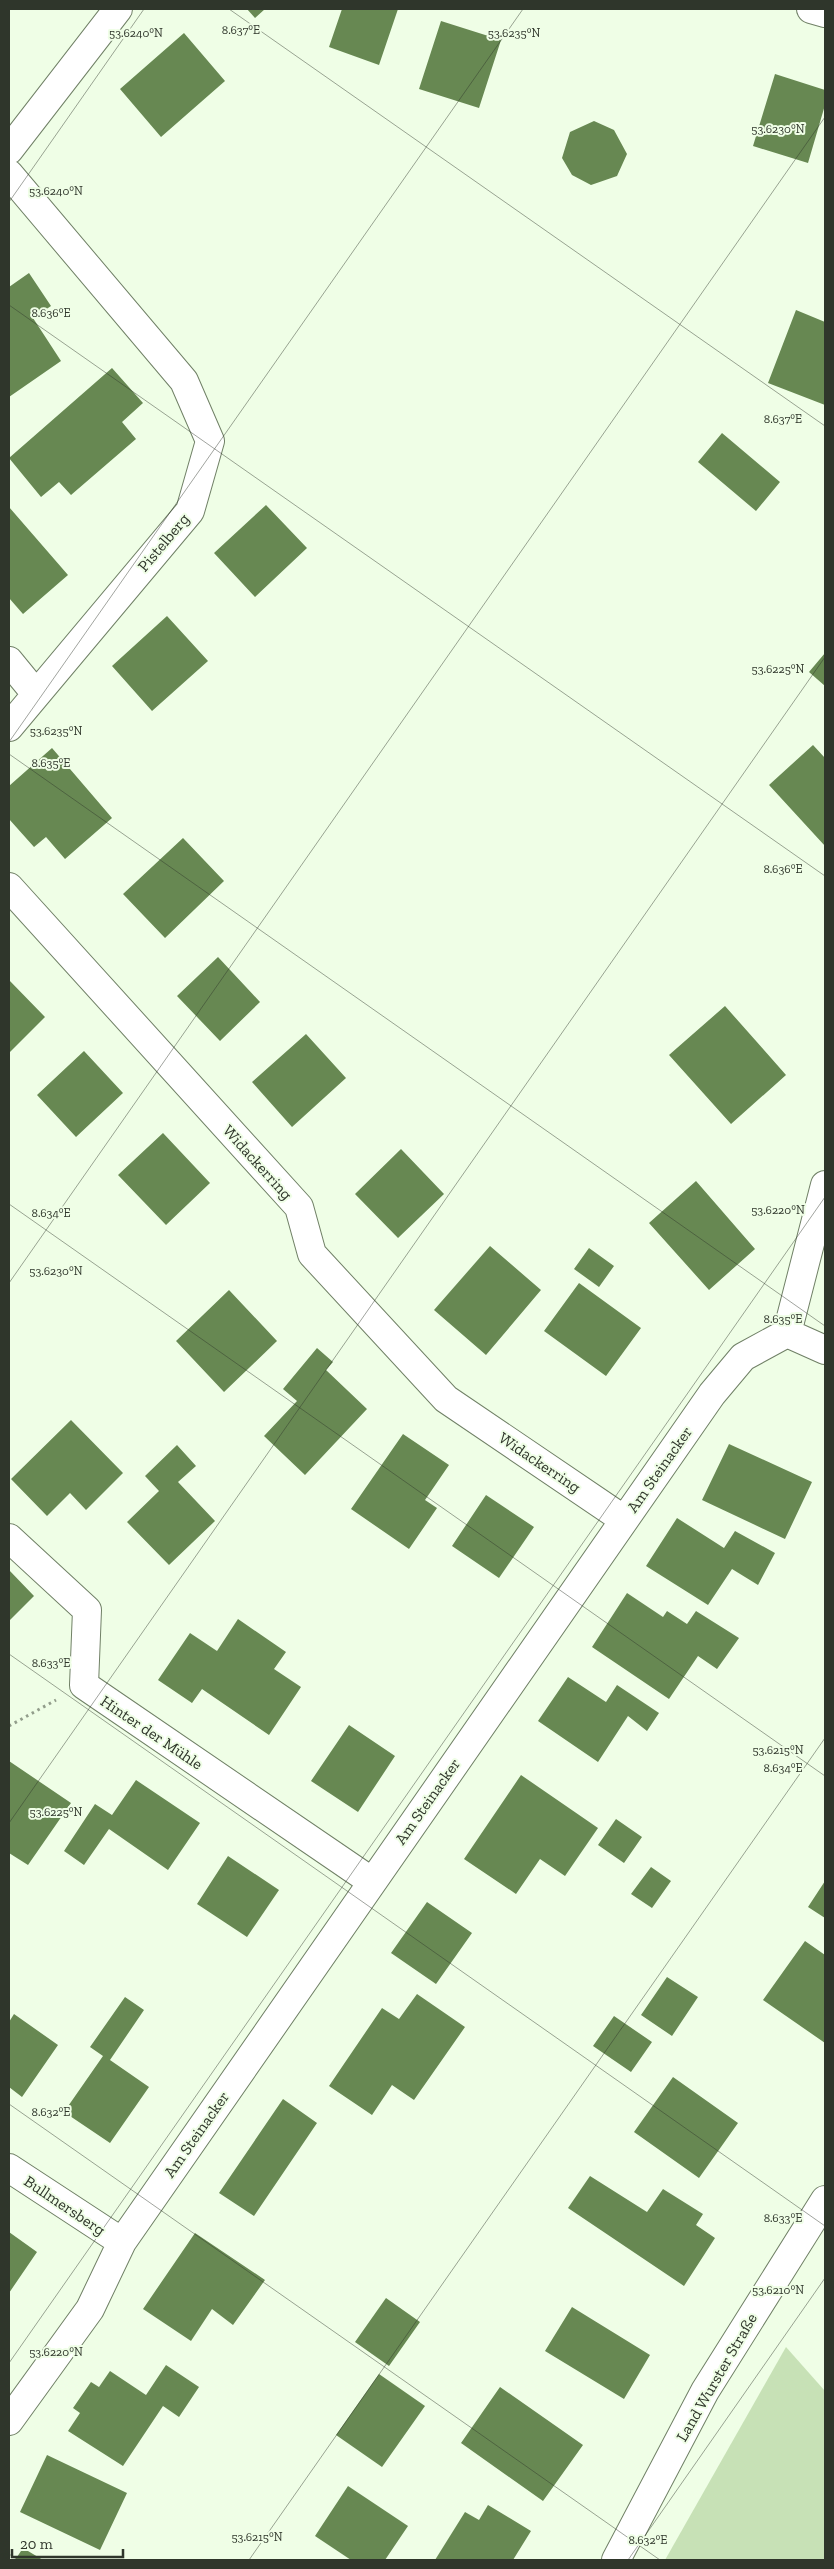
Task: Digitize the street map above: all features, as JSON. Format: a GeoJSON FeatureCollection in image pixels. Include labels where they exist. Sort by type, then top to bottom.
{"type":"FeatureCollection","features":[{"type":"Feature","properties":{"kind":"street"},"geometry":{"type":"LineString","coordinates":[[9,150],[118,9]]}},
{"type":"Feature","properties":{"kind":"street"},"geometry":{"type":"LineString","coordinates":[[811,9],[825,13]]}},
{"type":"Feature","properties":{"kind":"street","name":"Pistelberg"},"geometry":{"type":"LineString","coordinates":[[9,174],[184,381],[210,441],[190,511],[9,727]]}},
{"type":"Feature","properties":{"kind":"street"},"geometry":{"type":"LineString","coordinates":[[9,661],[34,697]]}},
{"type":"Feature","properties":{"kind":"street"},"geometry":{"type":"LineString","coordinates":[[9,675],[34,697]]}},
{"type":"Feature","properties":{"kind":"street","name":"Widackerring"},"geometry":{"type":"LineString","coordinates":[[9,887],[299,1207],[312,1254],[446,1398],[623,1519]]}},
{"type":"Feature","properties":{"kind":"street"},"geometry":{"type":"LineString","coordinates":[[825,1184],[787,1333],[825,1350]]}},
{"type":"Feature","properties":{"kind":"street","name":"Am Steinacker"},"geometry":{"type":"LineString","coordinates":[[9,2421],[90,2309],[122,2242],[370,1881],[712,1394],[743,1357],[787,1333]]}},
{"type":"Feature","properties":{"kind":"street","name":"Hinter der Mühle"},"geometry":{"type":"LineString","coordinates":[[9,1538],[87,1610],[84,1685],[370,1881]]}},
{"type":"Feature","properties":{"kind":"street","name":"Bullmersberg"},"geometry":{"type":"LineString","coordinates":[[9,2168],[122,2242]]}},
{"type":"Feature","properties":{"kind":"street","name":"Land Wurster Straße"},"geometry":{"type":"LineString","coordinates":[[616,2560],[704,2391],[825,2200]]}},
{"type":"Feature","properties":{"kind":"path"},"geometry":{"type":"LineString","coordinates":[[9,1726],[84,1685]]}},
{"type":"Feature","properties":{"kind":"green space"},"geometry":{"type":"Polygon","coordinates":[[[786,2347],[825,2391],[825,2560],[665,2560],[786,2347]]]}},
{"type":"Feature","properties":{"kind":"building"},"geometry":{"type":"Polygon","coordinates":[[[247,9],[265,9],[255,18],[247,9]]]}},
{"type":"Feature","properties":{"kind":"building"},"geometry":{"type":"Polygon","coordinates":[[[342,9],[398,9],[379,65],[329,47],[342,9]]]}},
{"type":"Feature","properties":{"kind":"building"},"geometry":{"type":"Polygon","coordinates":[[[441,21],[501,40],[479,108],[419,89],[441,21]]]}},
{"type":"Feature","properties":{"kind":"building"},"geometry":{"type":"Polygon","coordinates":[[[184,33],[225,81],[161,137],[120,89],[184,33]]]}},
{"type":"Feature","properties":{"kind":"building"},"geometry":{"type":"Polygon","coordinates":[[[775,74],[825,90],[825,105],[808,163],[753,146],[775,74]]]}},
{"type":"Feature","properties":{"kind":"building"},"geometry":{"type":"Polygon","coordinates":[[[594,121],[614,130],[627,154],[617,176],[591,185],[572,175],[562,158],[570,132],[594,121]]]}},
{"type":"Feature","properties":{"kind":"building"},"geometry":{"type":"Polygon","coordinates":[[[29,273],[51,306],[33,318],[61,361],[9,397],[9,287],[29,273]]]}},
{"type":"Feature","properties":{"kind":"building"},"geometry":{"type":"Polygon","coordinates":[[[796,310],[825,322],[825,405],[768,383],[796,310]]]}},
{"type":"Feature","properties":{"kind":"building"},"geometry":{"type":"Polygon","coordinates":[[[112,368],[143,403],[122,422],[136,439],[71,495],[59,482],[41,497],[9,458],[112,368]]]}},
{"type":"Feature","properties":{"kind":"building"},"geometry":{"type":"Polygon","coordinates":[[[722,433],[780,482],[756,511],[698,462],[722,433]]]}},
{"type":"Feature","properties":{"kind":"building"},"geometry":{"type":"Polygon","coordinates":[[[266,505],[307,548],[255,597],[214,553],[266,505]]]}},
{"type":"Feature","properties":{"kind":"building"},"geometry":{"type":"Polygon","coordinates":[[[9,507],[68,575],[23,614],[9,598],[9,507]]]}},
{"type":"Feature","properties":{"kind":"building"},"geometry":{"type":"Polygon","coordinates":[[[167,616],[208,661],[152,711],[112,666],[167,616]]]}},
{"type":"Feature","properties":{"kind":"building"},"geometry":{"type":"Polygon","coordinates":[[[825,653],[825,686],[809,672],[825,653]]]}},
{"type":"Feature","properties":{"kind":"building"},"geometry":{"type":"Polygon","coordinates":[[[813,745],[825,758],[825,846],[769,785],[813,745]]]}},
{"type":"Feature","properties":{"kind":"building"},"geometry":{"type":"Polygon","coordinates":[[[52,748],[112,818],[65,859],[46,837],[34,847],[9,819],[9,786],[52,748]]]}},
{"type":"Feature","properties":{"kind":"building"},"geometry":{"type":"Polygon","coordinates":[[[183,838],[224,881],[165,938],[123,894],[183,838]]]}},
{"type":"Feature","properties":{"kind":"building"},"geometry":{"type":"Polygon","coordinates":[[[218,957],[260,1002],[220,1041],[177,996],[218,957]]]}},
{"type":"Feature","properties":{"kind":"building"},"geometry":{"type":"Polygon","coordinates":[[[9,980],[45,1017],[9,1053],[9,980]]]}},
{"type":"Feature","properties":{"kind":"building"},"geometry":{"type":"Polygon","coordinates":[[[725,1006],[786,1075],[731,1124],[669,1055],[725,1006]]]}},
{"type":"Feature","properties":{"kind":"building"},"geometry":{"type":"Polygon","coordinates":[[[306,1034],[346,1078],[292,1127],[252,1082],[306,1034]]]}},
{"type":"Feature","properties":{"kind":"building"},"geometry":{"type":"Polygon","coordinates":[[[84,1051],[123,1093],[76,1137],[37,1095],[84,1051]]]}},
{"type":"Feature","properties":{"kind":"building"},"geometry":{"type":"Polygon","coordinates":[[[163,1133],[210,1183],[166,1225],[118,1175],[163,1133]]]}},
{"type":"Feature","properties":{"kind":"building"},"geometry":{"type":"Polygon","coordinates":[[[401,1149],[444,1194],[398,1238],[355,1194],[401,1149]]]}},
{"type":"Feature","properties":{"kind":"building"},"geometry":{"type":"Polygon","coordinates":[[[696,1181],[755,1249],[709,1290],[649,1223],[696,1181]]]}},
{"type":"Feature","properties":{"kind":"building"},"geometry":{"type":"Polygon","coordinates":[[[490,1246],[541,1290],[486,1355],[434,1310],[490,1246]]]}},
{"type":"Feature","properties":{"kind":"building"},"geometry":{"type":"Polygon","coordinates":[[[589,1248],[614,1266],[599,1287],[574,1269],[589,1248]]]}},
{"type":"Feature","properties":{"kind":"building"},"geometry":{"type":"Polygon","coordinates":[[[579,1283],[641,1328],[606,1376],[544,1331],[579,1283]]]}},
{"type":"Feature","properties":{"kind":"building"},"geometry":{"type":"Polygon","coordinates":[[[229,1290],[277,1341],[224,1392],[176,1341],[229,1290]]]}},
{"type":"Feature","properties":{"kind":"building"},"geometry":{"type":"Polygon","coordinates":[[[317,1348],[333,1362],[326,1370],[367,1409],[305,1475],[264,1436],[297,1401],[283,1389],[317,1348]]]}},
{"type":"Feature","properties":{"kind":"building"},"geometry":{"type":"Polygon","coordinates":[[[71,1420],[123,1473],[86,1510],[70,1493],[47,1516],[11,1479],[71,1420]]]}},
{"type":"Feature","properties":{"kind":"building"},"geometry":{"type":"Polygon","coordinates":[[[403,1434],[449,1465],[425,1500],[437,1508],[409,1549],[351,1509],[403,1434]]]}},
{"type":"Feature","properties":{"kind":"building"},"geometry":{"type":"Polygon","coordinates":[[[729,1444],[812,1482],[785,1539],[702,1500],[729,1444]]]}},
{"type":"Feature","properties":{"kind":"building"},"geometry":{"type":"Polygon","coordinates":[[[177,1445],[196,1466],[178,1482],[215,1521],[169,1565],[127,1522],[159,1491],[145,1476],[177,1445]]]}},
{"type":"Feature","properties":{"kind":"building"},"geometry":{"type":"Polygon","coordinates":[[[486,1495],[534,1527],[499,1578],[452,1546],[486,1495]]]}},
{"type":"Feature","properties":{"kind":"building"},"geometry":{"type":"Polygon","coordinates":[[[677,1518],[724,1548],[735,1531],[775,1553],[758,1585],[732,1569],[708,1605],[646,1566],[677,1518]]]}},
{"type":"Feature","properties":{"kind":"building"},"geometry":{"type":"Polygon","coordinates":[[[9,1570],[34,1596],[9,1621],[9,1570]]]}},
{"type":"Feature","properties":{"kind":"building"},"geometry":{"type":"Polygon","coordinates":[[[627,1593],[663,1617],[667,1611],[687,1624],[696,1611],[739,1638],[717,1669],[698,1656],[669,1699],[592,1647],[627,1593]]]}},
{"type":"Feature","properties":{"kind":"building"},"geometry":{"type":"Polygon","coordinates":[[[238,1619],[286,1652],[274,1669],[301,1687],[269,1735],[202,1689],[192,1703],[158,1680],[190,1633],[217,1651],[238,1619]]]}},
{"type":"Feature","properties":{"kind":"building"},"geometry":{"type":"Polygon","coordinates":[[[568,1677],[606,1702],[617,1685],[659,1713],[647,1731],[628,1716],[598,1762],[538,1721],[568,1677]]]}},
{"type":"Feature","properties":{"kind":"building"},"geometry":{"type":"Polygon","coordinates":[[[349,1725],[395,1756],[358,1812],[311,1781],[349,1725]]]}},
{"type":"Feature","properties":{"kind":"building"},"geometry":{"type":"Polygon","coordinates":[[[9,1761],[71,1803],[28,1865],[9,1853],[9,1761]]]}},
{"type":"Feature","properties":{"kind":"building"},"geometry":{"type":"Polygon","coordinates":[[[521,1775],[598,1828],[565,1876],[540,1859],[516,1894],[464,1859],[521,1775]]]}},
{"type":"Feature","properties":{"kind":"building"},"geometry":{"type":"Polygon","coordinates":[[[136,1780],[200,1823],[168,1870],[109,1829],[84,1865],[64,1851],[95,1804],[112,1815],[136,1780]]]}},
{"type":"Feature","properties":{"kind":"building"},"geometry":{"type":"Polygon","coordinates":[[[616,1819],[642,1837],[624,1863],[598,1845],[616,1819]]]}},
{"type":"Feature","properties":{"kind":"building"},"geometry":{"type":"Polygon","coordinates":[[[228,1856],[279,1890],[247,1937],[197,1904],[228,1856]]]}},
{"type":"Feature","properties":{"kind":"building"},"geometry":{"type":"Polygon","coordinates":[[[651,1867],[671,1881],[652,1908],[631,1894],[651,1867]]]}},
{"type":"Feature","properties":{"kind":"building"},"geometry":{"type":"Polygon","coordinates":[[[825,1881],[825,1918],[808,1907],[825,1881]]]}},
{"type":"Feature","properties":{"kind":"building"},"geometry":{"type":"Polygon","coordinates":[[[427,1902],[472,1933],[436,1984],[391,1953],[427,1902]]]}},
{"type":"Feature","properties":{"kind":"building"},"geometry":{"type":"Polygon","coordinates":[[[805,1941],[825,1955],[825,2043],[763,2000],[805,1941]]]}},
{"type":"Feature","properties":{"kind":"building"},"geometry":{"type":"Polygon","coordinates":[[[667,1977],[698,1997],[672,2036],[641,2015],[667,1977]]]}},
{"type":"Feature","properties":{"kind":"building"},"geometry":{"type":"Polygon","coordinates":[[[417,1994],[465,2027],[414,2100],[392,2085],[372,2115],[329,2086],[382,2008],[399,2019],[417,1994]]]}},
{"type":"Feature","properties":{"kind":"building"},"geometry":{"type":"Polygon","coordinates":[[[125,1997],[144,2010],[110,2060],[149,2087],[110,2143],[64,2112],[103,2056],[90,2047],[125,1997]]]}},
{"type":"Feature","properties":{"kind":"building"},"geometry":{"type":"Polygon","coordinates":[[[14,2014],[58,2045],[22,2097],[9,2087],[9,2022],[14,2014]]]}},
{"type":"Feature","properties":{"kind":"building"},"geometry":{"type":"Polygon","coordinates":[[[614,2016],[652,2042],[631,2072],[593,2046],[614,2016]]]}},
{"type":"Feature","properties":{"kind":"building"},"geometry":{"type":"Polygon","coordinates":[[[673,2077],[738,2123],[699,2178],[634,2132],[673,2077]]]}},
{"type":"Feature","properties":{"kind":"building"},"geometry":{"type":"Polygon","coordinates":[[[283,2099],[317,2123],[254,2216],[219,2193],[283,2099]]]}},
{"type":"Feature","properties":{"kind":"building"},"geometry":{"type":"Polygon","coordinates":[[[590,2176],[647,2212],[663,2189],[703,2214],[696,2225],[715,2238],[684,2286],[568,2208],[590,2176]]]}},
{"type":"Feature","properties":{"kind":"building"},"geometry":{"type":"Polygon","coordinates":[[[9,2232],[37,2252],[9,2293],[9,2232]]]}},
{"type":"Feature","properties":{"kind":"building"},"geometry":{"type":"Polygon","coordinates":[[[195,2233],[265,2280],[233,2325],[212,2309],[191,2341],[143,2309],[195,2233]]]}},
{"type":"Feature","properties":{"kind":"building"},"geometry":{"type":"Polygon","coordinates":[[[386,2298],[420,2322],[389,2366],[355,2342],[386,2298]]]}},
{"type":"Feature","properties":{"kind":"building"},"geometry":{"type":"Polygon","coordinates":[[[572,2307],[650,2355],[624,2399],[545,2351],[572,2307]]]}},
{"type":"Feature","properties":{"kind":"building"},"geometry":{"type":"Polygon","coordinates":[[[166,2365],[199,2387],[179,2417],[163,2406],[123,2466],[68,2431],[80,2413],[73,2408],[91,2382],[99,2387],[110,2371],[146,2395],[166,2365]]]}},
{"type":"Feature","properties":{"kind":"building"},"geometry":{"type":"Polygon","coordinates":[[[379,2374],[425,2406],[382,2467],[336,2435],[379,2374]]]}},
{"type":"Feature","properties":{"kind":"building"},"geometry":{"type":"Polygon","coordinates":[[[500,2387],[583,2445],[543,2501],[461,2443],[500,2387]]]}},
{"type":"Feature","properties":{"kind":"building"},"geometry":{"type":"Polygon","coordinates":[[[47,2455],[127,2493],[100,2550],[20,2512],[47,2455]]]}},
{"type":"Feature","properties":{"kind":"building"},"geometry":{"type":"Polygon","coordinates":[[[348,2486],[408,2526],[385,2560],[351,2560],[315,2536],[348,2486]]]}},
{"type":"Feature","properties":{"kind":"building"},"geometry":{"type":"Polygon","coordinates":[[[488,2505],[531,2531],[513,2560],[435,2560],[465,2512],[479,2520],[488,2505]]]}},
{"type":"Feature","properties":{"kind":"building"},"geometry":{"type":"Polygon","coordinates":[[[23,2548],[43,2560],[15,2560],[23,2548]]]}}]}
